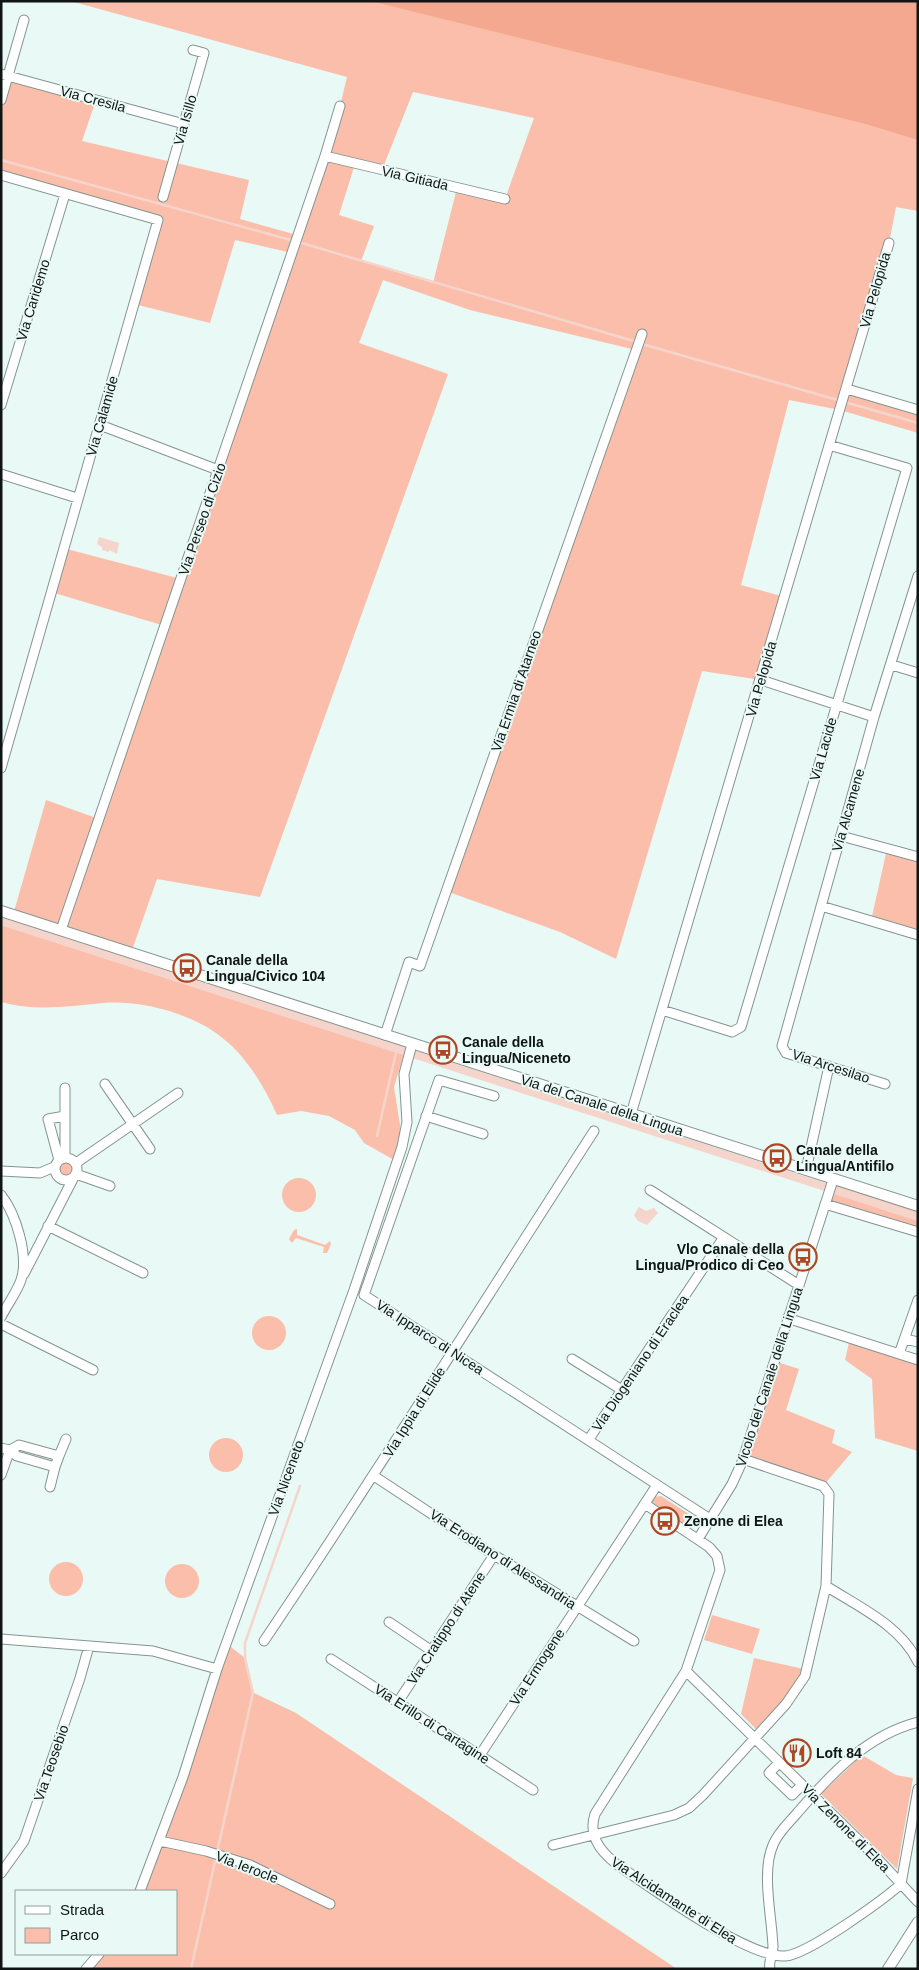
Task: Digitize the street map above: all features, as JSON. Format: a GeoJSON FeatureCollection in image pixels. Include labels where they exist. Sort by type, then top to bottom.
{"type":"FeatureCollection","features":[{"type":"Feature","properties":{"kind":"street"},"geometry":{"type":"LineString","coordinates":[[1,100],[5,75],[24,20]]}},
{"type":"Feature","properties":{"kind":"street","name":"Via Isillo"},"geometry":{"type":"LineString","coordinates":[[163,197],[204,53],[194,50]]}},
{"type":"Feature","properties":{"kind":"street","name":"Via Cresila"},"geometry":{"type":"LineString","coordinates":[[5,75],[184,124]]}},
{"type":"Feature","properties":{"kind":"street","name":"Via Perseo di Cizio"},"geometry":{"type":"LineString","coordinates":[[61,930],[325,156],[340,106]]}},
{"type":"Feature","properties":{"kind":"street","name":"Via Gitiada"},"geometry":{"type":"LineString","coordinates":[[325,156],[505,199]]}},
{"type":"Feature","properties":{"kind":"street","name":"Via Calamide"},"geometry":{"type":"LineString","coordinates":[[1,175],[158,220],[1,768]]}},
{"type":"Feature","properties":{"kind":"street","name":"Via Caridemo"},"geometry":{"type":"LineString","coordinates":[[1,405],[65,194]]}},
{"type":"Feature","properties":{"kind":"street","name":"Via Pelopida"},"geometry":{"type":"LineString","coordinates":[[631,1114],[889,243]]}},
{"type":"Feature","properties":{"kind":"street","name":"Via Ermia di Atarneo"},"geometry":{"type":"LineString","coordinates":[[385,1035],[409,962],[420,966],[642,334]]}},
{"type":"Feature","properties":{"kind":"street"},"geometry":{"type":"LineString","coordinates":[[846,389],[918,410]]}},
{"type":"Feature","properties":{"kind":"street"},"geometry":{"type":"LineString","coordinates":[[100,425],[218,470]]}},
{"type":"Feature","properties":{"kind":"street","name":"Via Lacide"},"geometry":{"type":"LineString","coordinates":[[662,1010],[730,1032],[736,1031],[741,1026],[906,468],[830,445]]}},
{"type":"Feature","properties":{"kind":"street"},"geometry":{"type":"LineString","coordinates":[[1,474],[77,498]]}},
{"type":"Feature","properties":{"kind":"street","name":"Via Alcamene"},"geometry":{"type":"LineString","coordinates":[[782,1044],[874,716],[892,665],[918,576]]}},
{"type":"Feature","properties":{"kind":"street"},"geometry":{"type":"LineString","coordinates":[[892,665],[918,673]]}},
{"type":"Feature","properties":{"kind":"street"},"geometry":{"type":"LineString","coordinates":[[761,680],[874,716]]}},
{"type":"Feature","properties":{"kind":"street"},"geometry":{"type":"LineString","coordinates":[[841,836],[918,857]]}},
{"type":"Feature","properties":{"kind":"street"},"geometry":{"type":"LineString","coordinates":[[821,906],[918,935]]}},
{"type":"Feature","properties":{"kind":"street","name":"Via del Canale della Lingua"},"geometry":{"type":"LineString","coordinates":[[1,911],[385,1035],[411,1047],[631,1114],[806,1170],[833,1182],[918,1206]]}},
{"type":"Feature","properties":{"kind":"street","name":"Via Arcesilao"},"geometry":{"type":"LineString","coordinates":[[782,1044],[786,1052],[885,1084]]}},
{"type":"Feature","properties":{"kind":"street","name":"Via Niceneto"},"geometry":{"type":"LineString","coordinates":[[140,1890],[160,1841],[201,1724],[217,1669],[354,1290],[405,1138],[407,1119],[404,1078],[411,1047]]}},
{"type":"Feature","properties":{"kind":"street"},"geometry":{"type":"LineString","coordinates":[[806,1170],[829,1066]]}},
{"type":"Feature","properties":{"kind":"street","name":"Via Ipparco di Nicea"},"geometry":{"type":"LineString","coordinates":[[494,1096],[440,1080],[364,1295],[710,1519]]}},
{"type":"Feature","properties":{"kind":"street"},"geometry":{"type":"LineString","coordinates":[[105,1084],[150,1149]]}},
{"type":"Feature","properties":{"kind":"street"},"geometry":{"type":"LineString","coordinates":[[65,1088],[65,1116],[59,1162],[55,1173],[63,1180],[75,1176],[110,1186]]}},
{"type":"Feature","properties":{"kind":"street"},"geometry":{"type":"LineString","coordinates":[[76,1163],[178,1093]]}},
{"type":"Feature","properties":{"kind":"street"},"geometry":{"type":"LineString","coordinates":[[59,1162],[48,1119],[65,1116]]}},
{"type":"Feature","properties":{"kind":"street"},"geometry":{"type":"LineString","coordinates":[[426,1116],[483,1134]]}},
{"type":"Feature","properties":{"kind":"street","name":"Via Ippia di Elide"},"geometry":{"type":"LineString","coordinates":[[264,1641],[374,1476],[594,1131]]}},
{"type":"Feature","properties":{"kind":"street"},"geometry":{"type":"LineString","coordinates":[[1,1171],[40,1172],[59,1162],[73,1160],[76,1163]]}},
{"type":"Feature","properties":{"kind":"street"},"geometry":{"type":"LineString","coordinates":[[1,1317],[75,1176],[76,1163]]}},
{"type":"Feature","properties":{"kind":"street","name":"Vicolo del Canale della Lingua"},"geometry":{"type":"LineString","coordinates":[[698,1539],[732,1484],[743,1459],[787,1318],[833,1182]]}},
{"type":"Feature","properties":{"kind":"street"},"geometry":{"type":"LineString","coordinates":[[650,1190],[799,1285]]}},
{"type":"Feature","properties":{"kind":"street"},"geometry":{"type":"LineString","coordinates":[[1,1195],[11,1210],[18,1228],[22,1253],[22,1279]]}},
{"type":"Feature","properties":{"kind":"street"},"geometry":{"type":"LineString","coordinates":[[826,1200],[918,1232]]}},
{"type":"Feature","properties":{"kind":"street"},"geometry":{"type":"LineString","coordinates":[[48,1226],[143,1273]]}},
{"type":"Feature","properties":{"kind":"street","name":"Via Diogeniano di Eraclea"},"geometry":{"type":"LineString","coordinates":[[588,1439],[724,1237]]}},
{"type":"Feature","properties":{"kind":"street"},"geometry":{"type":"LineString","coordinates":[[354,1290],[364,1295]]}},
{"type":"Feature","properties":{"kind":"street"},"geometry":{"type":"LineString","coordinates":[[899,1354],[918,1300]]}},
{"type":"Feature","properties":{"kind":"street"},"geometry":{"type":"LineString","coordinates":[[787,1318],[918,1360]]}},
{"type":"Feature","properties":{"kind":"street"},"geometry":{"type":"LineString","coordinates":[[1,1324],[93,1370]]}},
{"type":"Feature","properties":{"kind":"street"},"geometry":{"type":"LineString","coordinates":[[905,1339],[918,1342]]}},
{"type":"Feature","properties":{"kind":"street"},"geometry":{"type":"LineString","coordinates":[[572,1359],[622,1390]]}},
{"type":"Feature","properties":{"kind":"street"},"geometry":{"type":"LineString","coordinates":[[50,1487],[55,1467],[66,1439]]}},
{"type":"Feature","properties":{"kind":"street"},"geometry":{"type":"LineString","coordinates":[[5,1449],[19,1446],[59,1456]]}},
{"type":"Feature","properties":{"kind":"street"},"geometry":{"type":"LineString","coordinates":[[5,1449],[16,1456],[55,1467]]}},
{"type":"Feature","properties":{"kind":"street"},"geometry":{"type":"LineString","coordinates":[[1,1475],[5,1449]]}},
{"type":"Feature","properties":{"kind":"street"},"geometry":{"type":"LineString","coordinates":[[553,1845],[670,1816],[689,1808],[703,1796],[786,1704],[804,1679],[826,1586],[828,1492],[823,1486],[743,1459]]}},
{"type":"Feature","properties":{"kind":"street","name":"Via Erodiano di Alessandria"},"geometry":{"type":"LineString","coordinates":[[374,1476],[494,1555],[634,1641]]}},
{"type":"Feature","properties":{"kind":"street","name":"Via Ermogene"},"geometry":{"type":"LineString","coordinates":[[480,1755],[657,1485]]}},
{"type":"Feature","properties":{"kind":"street"},"geometry":{"type":"LineString","coordinates":[[593,1835],[594,1818],[598,1808],[686,1671],[720,1570],[717,1556],[698,1539],[645,1504]]}},
{"type":"Feature","properties":{"kind":"street","name":"Via Cratippo di Atene"},"geometry":{"type":"LineString","coordinates":[[398,1702],[494,1555]]}},
{"type":"Feature","properties":{"kind":"street"},"geometry":{"type":"LineString","coordinates":[[826,1586],[895,1630],[909,1646],[918,1662]]}},
{"type":"Feature","properties":{"kind":"street"},"geometry":{"type":"LineString","coordinates":[[390,1622],[432,1650]]}},
{"type":"Feature","properties":{"kind":"street"},"geometry":{"type":"LineString","coordinates":[[1,1640],[153,1651],[217,1669]]}},
{"type":"Feature","properties":{"kind":"street","name":"Via Teosebio"},"geometry":{"type":"LineString","coordinates":[[1,1873],[24,1841],[80,1678],[88,1646]]}},
{"type":"Feature","properties":{"kind":"street","name":"Via Erillo di Cartagine"},"geometry":{"type":"LineString","coordinates":[[331,1660],[533,1790]]}},
{"type":"Feature","properties":{"kind":"street","name":"Via Zenone di Elea"},"geometry":{"type":"LineString","coordinates":[[686,1671],[813,1795],[918,1902]]}},
{"type":"Feature","properties":{"kind":"street"},"geometry":{"type":"LineString","coordinates":[[770,1969],[773,1954],[768,1875],[771,1850],[781,1831],[813,1795],[866,1745],[888,1732],[918,1722]]}},
{"type":"Feature","properties":{"kind":"street"},"geometry":{"type":"LineString","coordinates":[[779,1763],[769,1773],[792,1795],[802,1785]]}},
{"type":"Feature","properties":{"kind":"street"},"geometry":{"type":"LineString","coordinates":[[901,1884],[918,1789]]}},
{"type":"Feature","properties":{"kind":"street","name":"Via Alcidamante di Elea"},"geometry":{"type":"LineString","coordinates":[[593,1835],[604,1853],[622,1868],[739,1942],[773,1954],[789,1955],[806,1949],[901,1884]]}},
{"type":"Feature","properties":{"kind":"street","name":"Via Ierocle"},"geometry":{"type":"LineString","coordinates":[[160,1841],[206,1851],[250,1866],[330,1904]]}},
{"type":"Feature","properties":{"kind":"street"},"geometry":{"type":"LineString","coordinates":[[888,1969],[918,1922]]}},
{"type":"Feature","properties":{"kind":"street"},"geometry":{"type":"LineString","coordinates":[[86,1969],[98,1955]]}},
{"type":"Feature","properties":{"kind":"green space"},"geometry":{"type":"Polygon","coordinates":[[[70,1],[606,1],[918,88],[918,211],[896,207],[889,243],[847,389],[918,410],[918,433],[840,410],[789,400],[741,585],[785,597],[761,680],[702,671],[616,959],[560,932],[446,891],[636,350],[470,310],[383,280],[359,343],[448,374],[260,897],[157,879],[131,953],[13,915],[46,800],[99,819],[165,626],[51,592],[63,548],[181,579],[292,253],[235,240],[210,323],[134,304],[158,220],[1,175],[1,100],[8,76],[96,100],[82,141],[249,180],[240,219],[297,235],[340,106],[347,77],[70,1]],[[413,92],[382,170],[355,164],[339,215],[374,226],[361,261],[433,283],[457,188],[505,199],[534,118],[413,92]]]}},
{"type":"Feature","properties":{"kind":"green space"},"geometry":{"type":"Polygon","coordinates":[[[887,849],[918,858],[918,935],[871,921],[887,849]]]}},
{"type":"Feature","properties":{"kind":"green space"},"geometry":{"type":"Polygon","coordinates":[[[1,915],[401,1044],[405,1050],[394,1087],[402,1138],[394,1160],[364,1143],[355,1130],[329,1116],[301,1111],[277,1115],[255,1074],[241,1056],[213,1031],[184,1016],[135,1004],[103,1003],[40,1008],[1,1002],[1,915]]]}},
{"type":"Feature","properties":{"kind":"green space"},"geometry":{"type":"Polygon","coordinates":[[[63,1162],[69,1162],[73,1169],[69,1176],[63,1176],[59,1172],[59,1166],[63,1162]]]}},
{"type":"Feature","properties":{"kind":"green space"},"geometry":{"type":"Polygon","coordinates":[[[299,1178],[306,1179],[311,1183],[315,1188],[315,1202],[311,1207],[306,1211],[299,1212],[292,1211],[287,1207],[283,1202],[282,1195],[283,1188],[287,1183],[292,1179],[299,1178]]]}},
{"type":"Feature","properties":{"kind":"green space"},"geometry":{"type":"Polygon","coordinates":[[[833,1180],[918,1207],[918,1233],[825,1204],[833,1180]]]}},
{"type":"Feature","properties":{"kind":"green space"},"geometry":{"type":"Polygon","coordinates":[[[297,1229],[297,1235],[325,1245],[330,1241],[331,1244],[327,1253],[323,1253],[324,1247],[296,1238],[292,1243],[289,1239],[294,1230],[297,1229]]]}},
{"type":"Feature","properties":{"kind":"green space"},"geometry":{"type":"Polygon","coordinates":[[[269,1316],[276,1317],[281,1321],[285,1326],[285,1340],[281,1345],[276,1349],[269,1350],[262,1349],[257,1345],[253,1340],[252,1333],[253,1326],[257,1321],[262,1317],[269,1316]]]}},
{"type":"Feature","properties":{"kind":"green space"},"geometry":{"type":"Polygon","coordinates":[[[850,1338],[918,1360],[918,1451],[875,1438],[872,1379],[845,1360],[850,1338]]]}},
{"type":"Feature","properties":{"kind":"green space"},"geometry":{"type":"Polygon","coordinates":[[[774,1361],[799,1369],[786,1410],[835,1430],[832,1443],[852,1452],[823,1486],[743,1459],[774,1361]]]}},
{"type":"Feature","properties":{"kind":"green space"},"geometry":{"type":"Polygon","coordinates":[[[226,1438],[233,1439],[238,1443],[242,1448],[242,1462],[238,1467],[233,1471],[226,1472],[219,1471],[214,1467],[210,1462],[209,1455],[210,1448],[214,1443],[219,1439],[226,1438]]]}},
{"type":"Feature","properties":{"kind":"green space"},"geometry":{"type":"Polygon","coordinates":[[[661,1496],[692,1516],[696,1526],[688,1528],[652,1504],[654,1497],[661,1496]]]}},
{"type":"Feature","properties":{"kind":"green space"},"geometry":{"type":"Polygon","coordinates":[[[66,1562],[73,1563],[78,1567],[82,1572],[82,1586],[78,1591],[73,1595],[66,1596],[59,1595],[54,1591],[50,1586],[49,1579],[50,1572],[54,1567],[59,1563],[66,1562]]]}},
{"type":"Feature","properties":{"kind":"green space"},"geometry":{"type":"Polygon","coordinates":[[[182,1564],[189,1565],[194,1569],[198,1574],[198,1588],[194,1593],[189,1597],[182,1598],[175,1597],[170,1593],[166,1588],[165,1581],[166,1574],[170,1569],[175,1565],[182,1564]]]}},
{"type":"Feature","properties":{"kind":"green space"},"geometry":{"type":"Polygon","coordinates":[[[712,1615],[760,1629],[752,1654],[704,1640],[712,1615]]]}},
{"type":"Feature","properties":{"kind":"green space"},"geometry":{"type":"Polygon","coordinates":[[[227,1644],[245,1658],[254,1693],[296,1713],[677,1969],[86,1969],[98,1955],[178,1955],[178,1890],[140,1890],[227,1644]]]}},
{"type":"Feature","properties":{"kind":"green space"},"geometry":{"type":"Polygon","coordinates":[[[754,1658],[804,1669],[790,1694],[756,1729],[741,1714],[754,1658]]]}},
{"type":"Feature","properties":{"kind":"green space"},"geometry":{"type":"Polygon","coordinates":[[[862,1755],[896,1775],[913,1778],[897,1869],[821,1794],[862,1755]]]}},
{"type":"Feature","properties":{"kind":"shaded area"},"geometry":{"type":"Polygon","coordinates":[[[371,1],[918,1],[918,140],[866,124],[371,1]]]}},
{"type":"Feature","properties":{"kind":"shaded area"},"geometry":{"type":"Polygon","coordinates":[[[99,537],[119,543],[117,554],[109,550],[109,552],[102,550],[102,547],[97,544],[99,537]]]}},
{"type":"Feature","properties":{"kind":"shaded area"},"geometry":{"type":"Polygon","coordinates":[[[639,1207],[646,1211],[654,1208],[658,1213],[647,1225],[638,1221],[634,1215],[639,1207]]]}},
{"type":"Feature","properties":{"kind":"waterway"},"geometry":{"type":"LineString","coordinates":[[1,160],[305,244],[637,342]]}},
{"type":"Feature","properties":{"kind":"waterway"},"geometry":{"type":"LineString","coordinates":[[642,344],[918,423]]}},
{"type":"Feature","properties":{"kind":"waterway"},"geometry":{"type":"LineString","coordinates":[[1,921],[918,1217]]}},
{"type":"Feature","properties":{"kind":"waterway"},"geometry":{"type":"LineString","coordinates":[[377,1136],[397,1048]]}},
{"type":"Feature","properties":{"kind":"waterway"},"geometry":{"type":"LineString","coordinates":[[217,1852],[253,1693],[245,1658],[245,1643],[300,1486]]}},
{"type":"Feature","properties":{"kind":"waterway"},"geometry":{"type":"LineString","coordinates":[[191,1969],[216,1857]]}},
{"type":"Feature","properties":{"kind":"place","name":"Canale della Lingua/Civico 104"},"geometry":{"type":"Point","coordinates":[187,968]}},
{"type":"Feature","properties":{"kind":"place","name":"Canale della Lingua/Niceneto"},"geometry":{"type":"Point","coordinates":[443,1050]}},
{"type":"Feature","properties":{"kind":"place","name":"Canale della Lingua/Antifilo"},"geometry":{"type":"Point","coordinates":[777,1158]}},
{"type":"Feature","properties":{"kind":"place","name":"Vlo Canale della Lingua/Prodico di Ceo"},"geometry":{"type":"Point","coordinates":[803,1257]}},
{"type":"Feature","properties":{"kind":"place","name":"Zenone di Elea"},"geometry":{"type":"Point","coordinates":[665,1521]}},
{"type":"Feature","properties":{"kind":"place","name":"Loft 84"},"geometry":{"type":"Point","coordinates":[797,1753]}}]}
